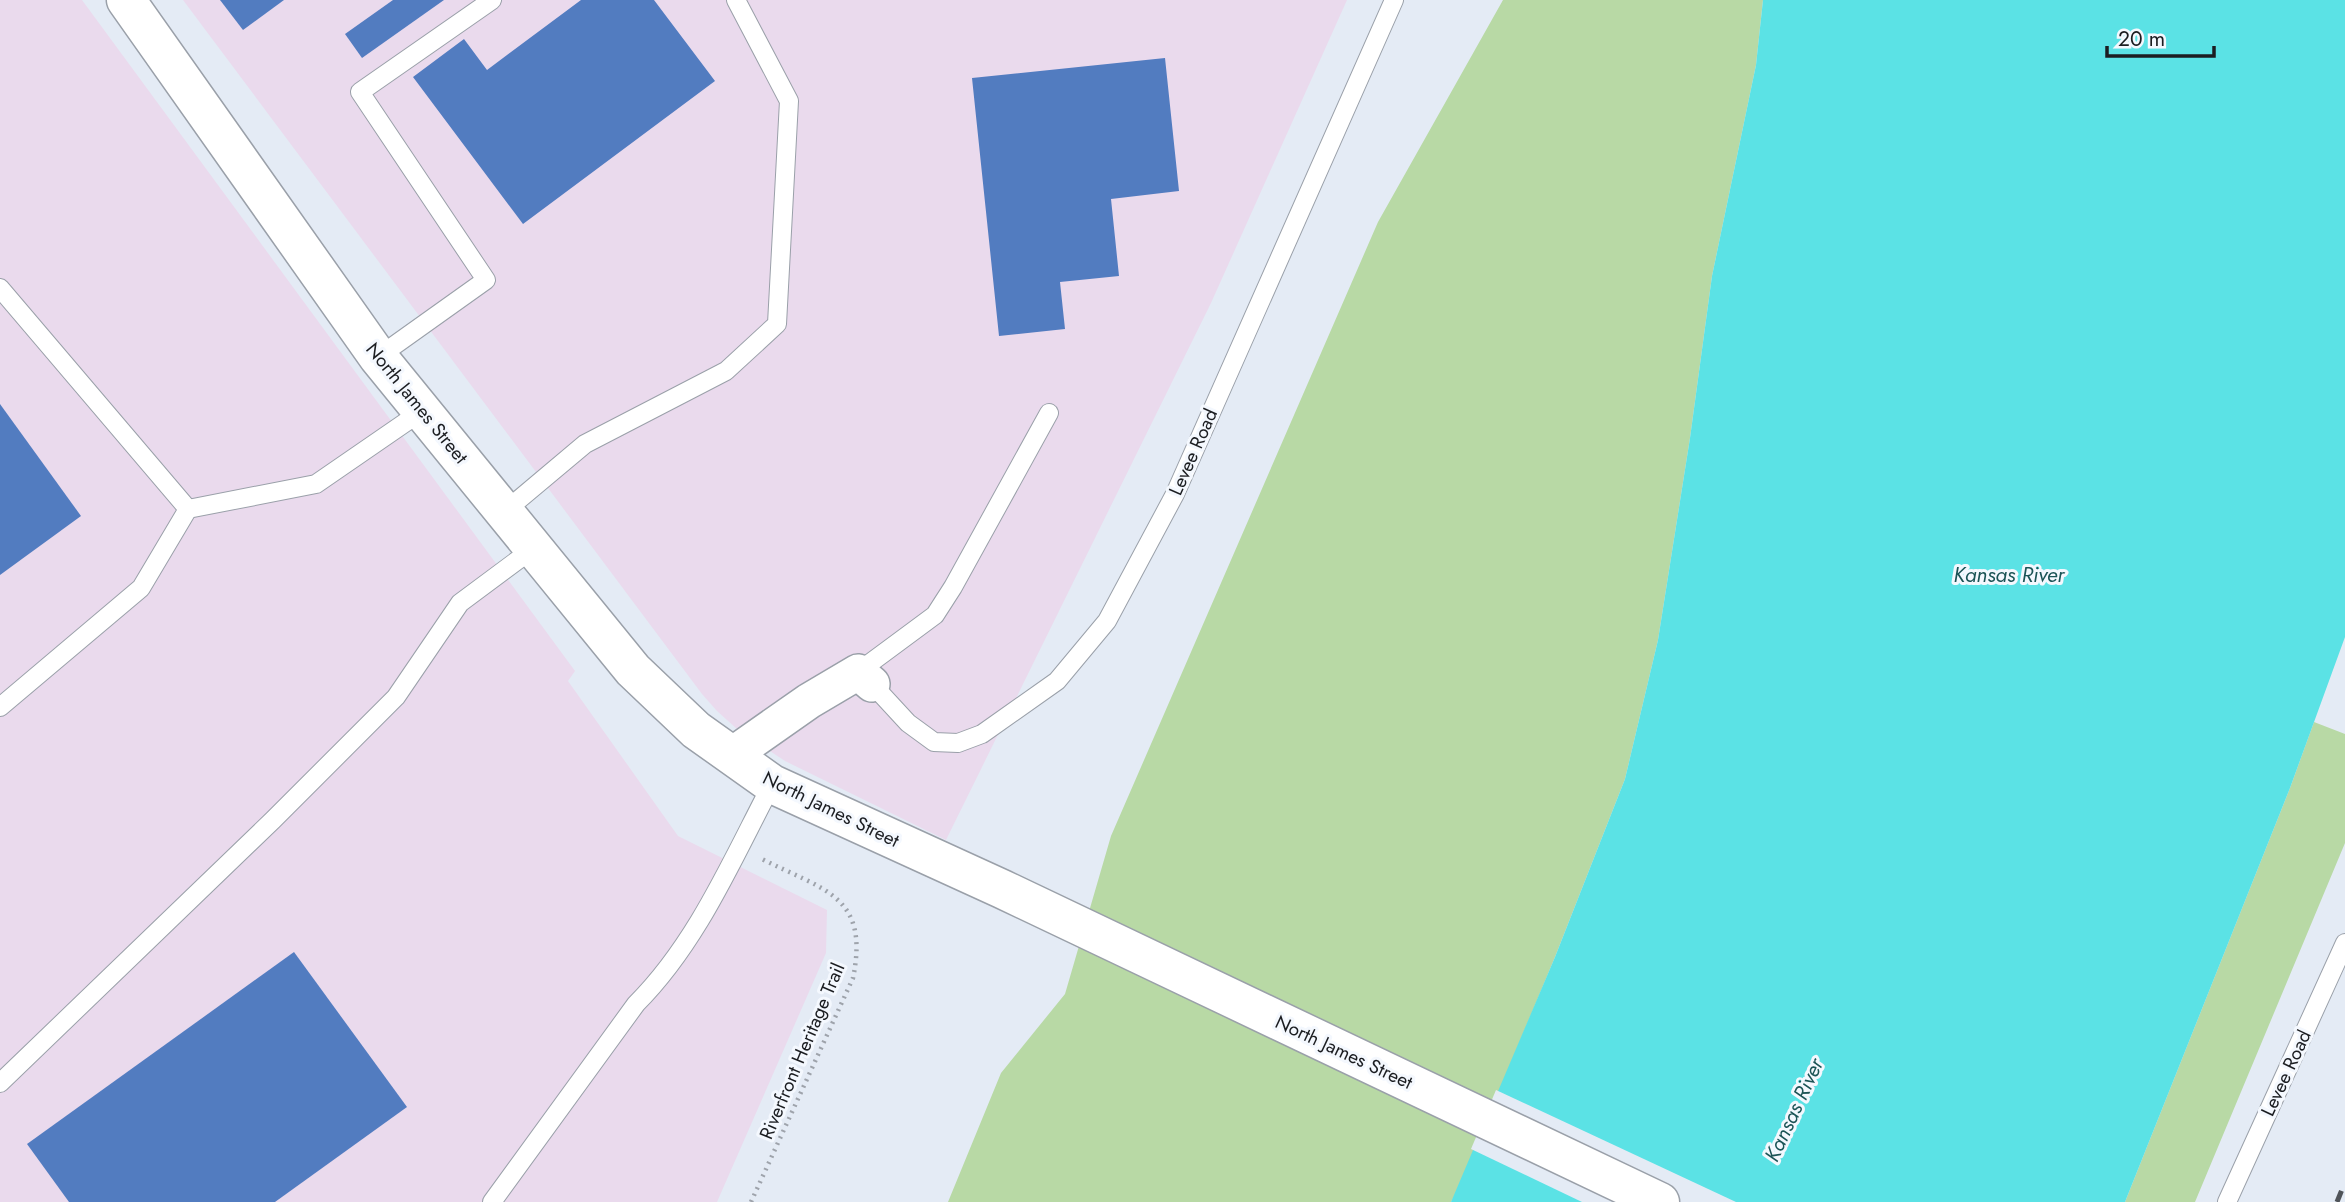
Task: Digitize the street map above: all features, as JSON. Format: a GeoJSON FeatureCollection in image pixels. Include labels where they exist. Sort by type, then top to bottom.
{"type":"FeatureCollection","features":[{"type":"Feature","properties":{"kind":"main road","name":"North James Street"},"geometry":{"type":"LineString","coordinates":[[126,0],[378,356],[633,670],[696,730],[772,784],[1002,889],[1660,1202]]}},
{"type":"Feature","properties":{"kind":"street"},"geometry":{"type":"LineString","coordinates":[[732,755],[808,701],[865,678]]}},
{"type":"Feature","properties":{"kind":"lane"},"geometry":{"type":"LineString","coordinates":[[378,356],[486,280],[360,92],[492,0]]}},
{"type":"Feature","properties":{"kind":"lane"},"geometry":{"type":"LineString","coordinates":[[504,512],[585,444],[726,371],[777,324],[789,101],[736,0]]}},
{"type":"Feature","properties":{"kind":"lane","name":"Levee Road"},"geometry":{"type":"LineString","coordinates":[[865,678],[908,723],[934,742],[958,743],[982,734],[1058,681],[1107,621],[1175,494],[1394,0]]}},
{"type":"Feature","properties":{"kind":"lane"},"geometry":{"type":"LineString","coordinates":[[0,288],[188,509]]}},
{"type":"Feature","properties":{"kind":"lane"},"geometry":{"type":"LineString","coordinates":[[0,707],[141,588],[188,509],[316,484],[422,411]]}},
{"type":"Feature","properties":{"kind":"lane"},"geometry":{"type":"LineString","coordinates":[[865,678],[935,615],[1049,414]]}},
{"type":"Feature","properties":{"kind":"lane"},"geometry":{"type":"LineString","coordinates":[[0,1083],[273,820],[396,697],[460,603],[534,548]]}},
{"type":"Feature","properties":{"kind":"lane"},"geometry":{"type":"LineString","coordinates":[[492,1202],[636,1004],[660,981],[705,912],[772,784]]}},
{"type":"Feature","properties":{"kind":"lane","name":"Levee Road"},"geometry":{"type":"LineString","coordinates":[[2227,1202],[2345,943]]}},
{"type":"Feature","properties":{"kind":"path","name":"Riverfront Heritage Trail"},"geometry":{"type":"LineString","coordinates":[[739,847],[839,898],[855,924],[858,952],[853,978],[751,1202]]}},
{"type":"Feature","properties":{"kind":"shaded area"},"geometry":{"type":"Polygon","coordinates":[[[0,0],[82,0],[575,671],[568,681],[678,836],[827,910],[826,953],[717,1202],[0,1202],[0,0]]]}},
{"type":"Feature","properties":{"kind":"shaded area"},"geometry":{"type":"Polygon","coordinates":[[[183,0],[1347,0],[1211,303],[946,840],[785,761],[737,729],[717,711],[183,0]]]}},
{"type":"Feature","properties":{"kind":"green space"},"geometry":{"type":"Polygon","coordinates":[[[1503,0],[1763,0],[1756,65],[1712,276],[1658,640],[1625,779],[1555,957],[1460,1185],[1451,1202],[948,1202],[1001,1073],[1065,994],[1111,836],[1378,222],[1503,0]]]}},
{"type":"Feature","properties":{"kind":"green space"},"geometry":{"type":"Polygon","coordinates":[[[2314,722],[2345,734],[2345,843],[2195,1202],[2125,1202],[2290,788],[2314,722]]]}},
{"type":"Feature","properties":{"kind":"water","name":"Kansas River"},"geometry":{"type":"Polygon","coordinates":[[[1763,0],[2345,0],[2345,637],[2290,788],[2125,1202],[1451,1202],[1555,957],[1625,779],[1658,640],[1712,276],[1756,65],[1763,0]]]}},
{"type":"Feature","properties":{"kind":"pier"},"geometry":{"type":"Polygon","coordinates":[[[1496,1090],[1736,1202],[1582,1202],[1471,1149],[1496,1090]]]}},
{"type":"Feature","properties":{"kind":"building"},"geometry":{"type":"Polygon","coordinates":[[[220,0],[284,0],[243,30],[220,0]]]}},
{"type":"Feature","properties":{"kind":"building"},"geometry":{"type":"Polygon","coordinates":[[[393,0],[444,0],[362,58],[345,34],[393,0]]]}},
{"type":"Feature","properties":{"kind":"building"},"geometry":{"type":"Polygon","coordinates":[[[581,0],[654,0],[715,81],[523,224],[413,77],[464,39],[487,70],[581,0]]]}},
{"type":"Feature","properties":{"kind":"building"},"geometry":{"type":"Polygon","coordinates":[[[1165,58],[1179,191],[1111,199],[1119,276],[1060,282],[1065,329],[999,336],[972,78],[1165,58]]]}},
{"type":"Feature","properties":{"kind":"building"},"geometry":{"type":"Polygon","coordinates":[[[0,404],[81,516],[0,575],[0,404]]]}},
{"type":"Feature","properties":{"kind":"building"},"geometry":{"type":"Polygon","coordinates":[[[294,952],[407,1107],[275,1202],[69,1202],[27,1144],[294,952]]]}},
{"type":"Feature","properties":{"kind":"railway"},"geometry":{"type":"LineString","coordinates":[[2337,1202],[2345,1182]]}}]}
